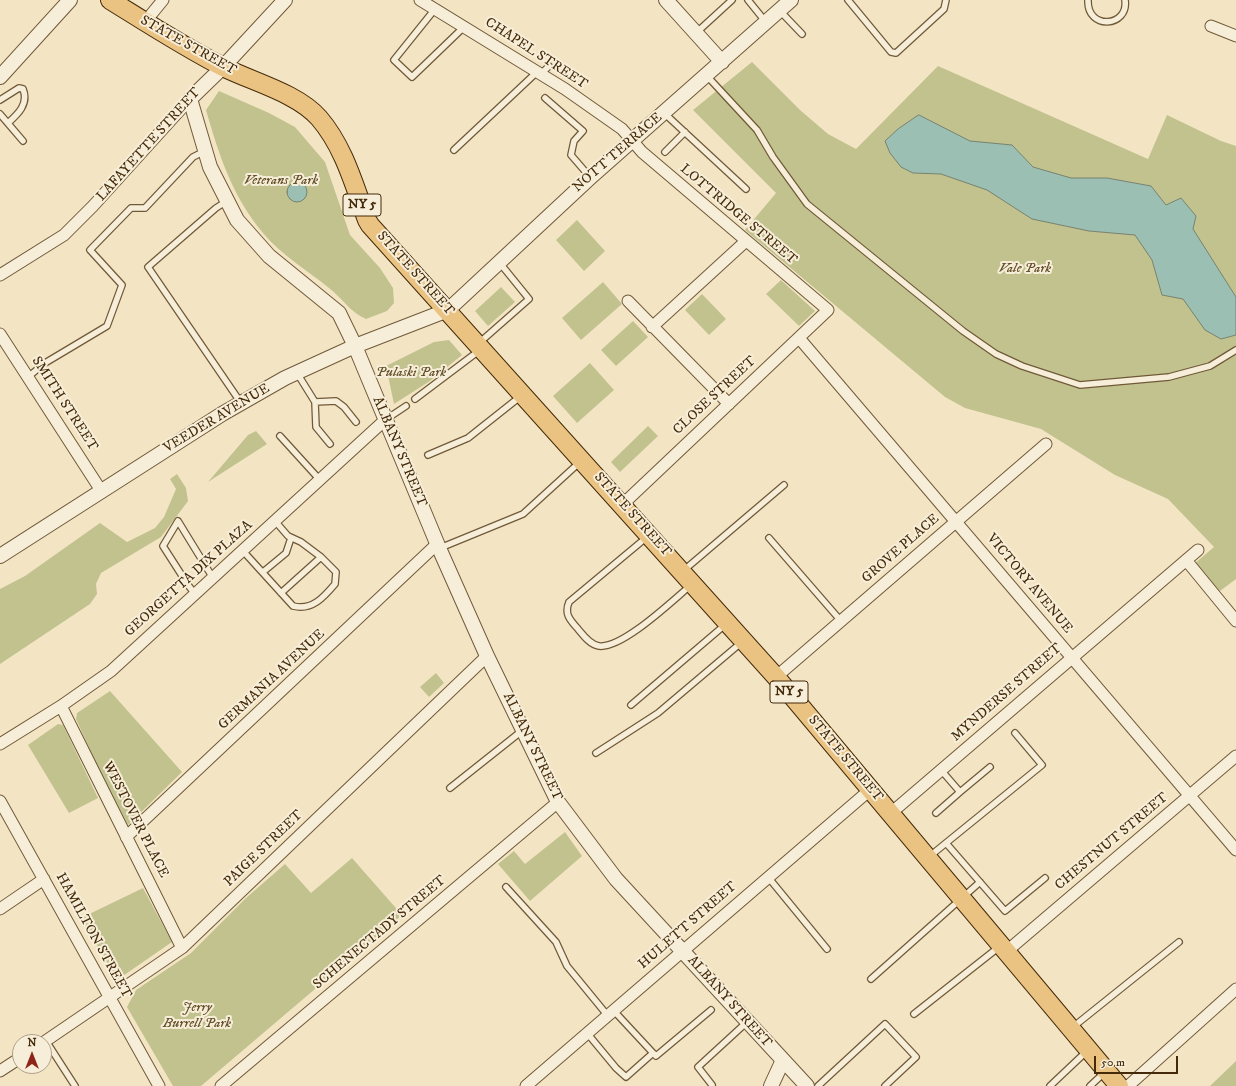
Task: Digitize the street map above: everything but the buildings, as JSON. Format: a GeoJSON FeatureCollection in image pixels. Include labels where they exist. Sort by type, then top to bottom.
{"type":"FeatureCollection","features":[{"type":"Feature","properties":{"kind":"main road","name":"STATE STREET"},"geometry":{"type":"LineString","coordinates":[[110,0],[223,67],[288,96],[305,106],[318,117],[335,138],[367,220],[405,265],[448,310],[623,504],[776,677],[1119,1086]]}},
{"type":"Feature","properties":{"kind":"street"},"geometry":{"type":"LineString","coordinates":[[0,77],[70,0]]}},
{"type":"Feature","properties":{"kind":"street"},"geometry":{"type":"LineString","coordinates":[[145,22],[163,0]]}},
{"type":"Feature","properties":{"kind":"street","name":"LAFAYETTE STREET"},"geometry":{"type":"LineString","coordinates":[[0,275],[64,235],[93,206],[190,99],[223,67],[285,0]]}},
{"type":"Feature","properties":{"kind":"street","name":"CHAPEL STREET"},"geometry":{"type":"LineString","coordinates":[[420,0],[465,26],[539,73],[567,87],[622,129],[632,140]]}},
{"type":"Feature","properties":{"kind":"street"},"geometry":{"type":"LineString","coordinates":[[668,1],[722,62]]}},
{"type":"Feature","properties":{"kind":"street","name":"NOTT TERRACE"},"geometry":{"type":"LineString","coordinates":[[448,310],[590,178],[722,62],[784,4]]}},
{"type":"Feature","properties":{"kind":"street"},"geometry":{"type":"LineString","coordinates":[[1211,26],[1236,36]]}},
{"type":"Feature","properties":{"kind":"street"},"geometry":{"type":"LineString","coordinates":[[190,99],[210,167],[238,220],[269,256],[339,313],[355,346]]}},
{"type":"Feature","properties":{"kind":"street","name":"LOTTRIDGE STREET"},"geometry":{"type":"LineString","coordinates":[[632,140],[642,152],[828,310]]}},
{"type":"Feature","properties":{"kind":"street"},"geometry":{"type":"LineString","coordinates":[[652,327],[746,241]]}},
{"type":"Feature","properties":{"kind":"street"},"geometry":{"type":"LineString","coordinates":[[628,301],[728,404]]}},
{"type":"Feature","properties":{"kind":"street","name":"VEEDER AVENUE"},"geometry":{"type":"LineString","coordinates":[[0,556],[241,403],[297,373],[355,346],[448,310]]}},
{"type":"Feature","properties":{"kind":"street","name":"CLOSE STREET"},"geometry":{"type":"LineString","coordinates":[[623,504],[828,310]]}},
{"type":"Feature","properties":{"kind":"street","name":"SMITH STREET"},"geometry":{"type":"LineString","coordinates":[[0,334],[102,492]]}},
{"type":"Feature","properties":{"kind":"street","name":"VICTORY AVENUE"},"geometry":{"type":"LineString","coordinates":[[798,338],[1236,850]]}},
{"type":"Feature","properties":{"kind":"street","name":"ALBANY STREET"},"geometry":{"type":"LineString","coordinates":[[355,346],[438,546],[487,656],[558,802],[616,879],[807,1086]]}},
{"type":"Feature","properties":{"kind":"street","name":"GEORGETTA DIX PLAZA"},"geometry":{"type":"LineString","coordinates":[[0,744],[61,706],[111,671],[385,420]]}},
{"type":"Feature","properties":{"kind":"street","name":"GROVE PLACE"},"geometry":{"type":"LineString","coordinates":[[776,677],[1046,444]]}},
{"type":"Feature","properties":{"kind":"street","name":"GERMANIA AVENUE"},"geometry":{"type":"LineString","coordinates":[[126,837],[438,546]]}},
{"type":"Feature","properties":{"kind":"street","name":"MYNDERSE STREET"},"geometry":{"type":"LineString","coordinates":[[891,813],[1071,657],[1198,550]]}},
{"type":"Feature","properties":{"kind":"street"},"geometry":{"type":"LineString","coordinates":[[1186,560],[1236,621]]}},
{"type":"Feature","properties":{"kind":"street","name":"PAIGE STREET"},"geometry":{"type":"LineString","coordinates":[[52,1036],[182,948],[487,656]]}},
{"type":"Feature","properties":{"kind":"street","name":"WESTOVER PLACE"},"geometry":{"type":"LineString","coordinates":[[61,706],[182,948]]}},
{"type":"Feature","properties":{"kind":"street","name":"CHESTNUT STREET"},"geometry":{"type":"LineString","coordinates":[[1004,948],[1236,756]]}},
{"type":"Feature","properties":{"kind":"street","name":"HULETT STREET"},"geometry":{"type":"LineString","coordinates":[[526,1086],[683,952],[768,876],[871,790]]}},
{"type":"Feature","properties":{"kind":"street","name":"HAMILTON STREET"},"geometry":{"type":"LineString","coordinates":[[0,801],[159,1086]]}},
{"type":"Feature","properties":{"kind":"street","name":"SCHENECTADY STREET"},"geometry":{"type":"LineString","coordinates":[[220,1086],[558,802]]}},
{"type":"Feature","properties":{"kind":"street"},"geometry":{"type":"LineString","coordinates":[[0,909],[44,879]]}},
{"type":"Feature","properties":{"kind":"street"},"geometry":{"type":"LineString","coordinates":[[1128,1086],[1236,989]]}},
{"type":"Feature","properties":{"kind":"street"},"geometry":{"type":"LineString","coordinates":[[771,1086],[783,1060]]}},
{"type":"Feature","properties":{"kind":"street"},"geometry":{"type":"LineString","coordinates":[[0,1071],[12,1063]]}},
{"type":"Feature","properties":{"kind":"lane"},"geometry":{"type":"LineString","coordinates":[[696,33],[732,0]]}},
{"type":"Feature","properties":{"kind":"lane"},"geometry":{"type":"LineString","coordinates":[[748,0],[766,22]]}},
{"type":"Feature","properties":{"kind":"lane"},"geometry":{"type":"LineString","coordinates":[[848,0],[891,52],[896,53],[944,9],[946,0]]}},
{"type":"Feature","properties":{"kind":"lane"},"geometry":{"type":"LineString","coordinates":[[1088,0],[1090,13],[1099,21],[1105,22],[1118,19],[1122,15],[1125,9],[1125,0]]}},
{"type":"Feature","properties":{"kind":"lane"},"geometry":{"type":"LineString","coordinates":[[784,4],[802,34]]}},
{"type":"Feature","properties":{"kind":"lane"},"geometry":{"type":"LineString","coordinates":[[435,9],[394,60],[412,77],[465,26]]}},
{"type":"Feature","properties":{"kind":"lane"},"geometry":{"type":"LineString","coordinates":[[454,150],[539,73],[549,66]]}},
{"type":"Feature","properties":{"kind":"lane"},"geometry":{"type":"LineString","coordinates":[[707,75],[757,130],[772,157],[807,204],[864,252],[963,331],[996,354],[1022,366],[1080,385],[1115,384],[1169,377],[1210,366],[1236,350]]}},
{"type":"Feature","properties":{"kind":"lane"},"geometry":{"type":"LineString","coordinates":[[0,100],[20,88],[23,89],[26,95],[24,106],[8,123]]}},
{"type":"Feature","properties":{"kind":"lane"},"geometry":{"type":"LineString","coordinates":[[545,98],[583,131],[574,142],[571,155],[590,178]]}},
{"type":"Feature","properties":{"kind":"lane"},"geometry":{"type":"LineString","coordinates":[[664,113],[746,189]]}},
{"type":"Feature","properties":{"kind":"lane"},"geometry":{"type":"LineString","coordinates":[[0,114],[23,141]]}},
{"type":"Feature","properties":{"kind":"lane"},"geometry":{"type":"LineString","coordinates":[[665,152],[684,132]]}},
{"type":"Feature","properties":{"kind":"lane"},"geometry":{"type":"LineString","coordinates":[[28,377],[45,363],[107,326],[122,284],[90,250],[131,208],[145,208],[193,157],[205,151]]}},
{"type":"Feature","properties":{"kind":"lane"},"geometry":{"type":"LineString","coordinates":[[227,200],[148,267],[241,403]]}},
{"type":"Feature","properties":{"kind":"lane"},"geometry":{"type":"LineString","coordinates":[[414,399],[479,346],[530,299],[499,262]]}},
{"type":"Feature","properties":{"kind":"lane"},"geometry":{"type":"LineString","coordinates":[[297,373],[315,402],[316,427],[330,444]]}},
{"type":"Feature","properties":{"kind":"lane"},"geometry":{"type":"LineString","coordinates":[[428,456],[468,438],[523,394]]}},
{"type":"Feature","properties":{"kind":"lane"},"geometry":{"type":"LineString","coordinates":[[315,402],[336,401],[344,407],[356,422]]}},
{"type":"Feature","properties":{"kind":"lane"},"geometry":{"type":"LineString","coordinates":[[385,420],[406,406]]}},
{"type":"Feature","properties":{"kind":"lane"},"geometry":{"type":"LineString","coordinates":[[280,436],[320,480]]}},
{"type":"Feature","properties":{"kind":"lane"},"geometry":{"type":"LineString","coordinates":[[438,546],[523,514],[583,460]]}},
{"type":"Feature","properties":{"kind":"lane"},"geometry":{"type":"LineString","coordinates":[[650,535],[569,602],[566,608],[567,616],[592,643],[599,646],[606,645],[634,632],[688,577],[784,485]]}},
{"type":"Feature","properties":{"kind":"lane"},"geometry":{"type":"LineString","coordinates":[[195,594],[188,586],[164,546],[178,521],[213,578]]}},
{"type":"Feature","properties":{"kind":"lane"},"geometry":{"type":"LineString","coordinates":[[243,551],[294,606],[302,609],[319,602],[335,584],[336,572],[321,556],[301,542],[288,536],[275,521]]}},
{"type":"Feature","properties":{"kind":"lane"},"geometry":{"type":"LineString","coordinates":[[263,572],[286,553],[291,538]]}},
{"type":"Feature","properties":{"kind":"lane"},"geometry":{"type":"LineString","coordinates":[[769,538],[841,621]]}},
{"type":"Feature","properties":{"kind":"lane"},"geometry":{"type":"LineString","coordinates":[[281,593],[321,556]]}},
{"type":"Feature","properties":{"kind":"lane"},"geometry":{"type":"LineString","coordinates":[[631,705],[728,622]]}},
{"type":"Feature","properties":{"kind":"lane"},"geometry":{"type":"LineString","coordinates":[[596,753],[658,713],[744,641]]}},
{"type":"Feature","properties":{"kind":"lane"},"geometry":{"type":"LineString","coordinates":[[450,788],[523,730]]}},
{"type":"Feature","properties":{"kind":"lane"},"geometry":{"type":"LineString","coordinates":[[928,857],[1042,765],[1015,733]]}},
{"type":"Feature","properties":{"kind":"lane"},"geometry":{"type":"LineString","coordinates":[[936,813],[990,767]]}},
{"type":"Feature","properties":{"kind":"lane"},"geometry":{"type":"LineString","coordinates":[[941,770],[960,792]]}},
{"type":"Feature","properties":{"kind":"lane"},"geometry":{"type":"LineString","coordinates":[[946,843],[1005,911],[1045,878]]}},
{"type":"Feature","properties":{"kind":"lane"},"geometry":{"type":"LineString","coordinates":[[768,876],[827,949]]}},
{"type":"Feature","properties":{"kind":"lane"},"geometry":{"type":"LineString","coordinates":[[871,978],[980,882]]}},
{"type":"Feature","properties":{"kind":"lane"},"geometry":{"type":"LineString","coordinates":[[506,887],[556,942],[567,966],[611,1013],[656,1056],[711,1010]]}},
{"type":"Feature","properties":{"kind":"lane"},"geometry":{"type":"LineString","coordinates":[[1071,1029],[1179,942]]}},
{"type":"Feature","properties":{"kind":"lane"},"geometry":{"type":"LineString","coordinates":[[914,1014],[1004,948]]}},
{"type":"Feature","properties":{"kind":"lane"},"geometry":{"type":"LineString","coordinates":[[712,1085],[698,1067],[747,1021]]}},
{"type":"Feature","properties":{"kind":"lane"},"geometry":{"type":"LineString","coordinates":[[818,1086],[885,1024],[916,1057],[885,1086]]}},
{"type":"Feature","properties":{"kind":"lane"},"geometry":{"type":"LineString","coordinates":[[587,1033],[616,1068],[626,1077],[653,1053]]}},
{"type":"Feature","properties":{"kind":"lane"},"geometry":{"type":"LineString","coordinates":[[1050,1086],[1088,1050]]}},
{"type":"Feature","properties":{"kind":"lane"},"geometry":{"type":"LineString","coordinates":[[52,1051],[76,1086]]}},
{"type":"Feature","properties":{"kind":"lane"},"geometry":{"type":"LineString","coordinates":[[1090,1086],[1106,1071]]}},
{"type":"Feature","properties":{"kind":"green space","name":"Vale Park"},"geometry":{"type":"Polygon","coordinates":[[[752,62],[800,110],[828,134],[856,149],[938,66],[1148,159],[1167,115],[1221,141],[1236,146],[1236,579],[1220,591],[1194,564],[1214,547],[1168,499],[1115,475],[1041,429],[965,408],[945,397],[745,230],[776,193],[693,110],[752,62]]]}},
{"type":"Feature","properties":{"kind":"green space","name":"Veterans Park"},"geometry":{"type":"Polygon","coordinates":[[[219,91],[269,113],[295,127],[325,162],[350,235],[380,268],[393,288],[394,303],[387,311],[366,319],[356,313],[334,292],[294,262],[270,241],[252,219],[235,190],[228,174],[216,143],[206,110],[219,91]]]}},
{"type":"Feature","properties":{"kind":"green space"},"geometry":{"type":"Polygon","coordinates":[[[577,220],[605,251],[584,271],[556,240],[577,220]]]}},
{"type":"Feature","properties":{"kind":"green space"},"geometry":{"type":"Polygon","coordinates":[[[781,280],[815,311],[799,326],[766,294],[781,280]]]}},
{"type":"Feature","properties":{"kind":"green space"},"geometry":{"type":"Polygon","coordinates":[[[603,282],[622,304],[581,340],[562,318],[603,282]]]}},
{"type":"Feature","properties":{"kind":"green space"},"geometry":{"type":"Polygon","coordinates":[[[501,287],[515,302],[488,326],[475,311],[501,287]]]}},
{"type":"Feature","properties":{"kind":"green space"},"geometry":{"type":"Polygon","coordinates":[[[702,294],[726,319],[709,335],[685,310],[702,294]]]}},
{"type":"Feature","properties":{"kind":"green space"},"geometry":{"type":"Polygon","coordinates":[[[633,321],[648,337],[616,366],[601,350],[633,321]]]}},
{"type":"Feature","properties":{"kind":"green space","name":"Pulaski Park"},"geometry":{"type":"Polygon","coordinates":[[[449,340],[462,355],[430,381],[394,404],[386,366],[434,342],[449,340]]]}},
{"type":"Feature","properties":{"kind":"green space"},"geometry":{"type":"Polygon","coordinates":[[[590,363],[614,390],[577,423],[553,396],[590,363]]]}},
{"type":"Feature","properties":{"kind":"green space"},"geometry":{"type":"Polygon","coordinates":[[[648,426],[658,436],[620,472],[611,462],[648,426]]]}},
{"type":"Feature","properties":{"kind":"green space"},"geometry":{"type":"Polygon","coordinates":[[[256,431],[267,444],[208,482],[248,435],[256,431]]]}},
{"type":"Feature","properties":{"kind":"green space"},"geometry":{"type":"Polygon","coordinates":[[[177,474],[186,488],[188,501],[161,537],[101,573],[96,584],[97,594],[90,604],[0,664],[0,589],[25,576],[100,523],[127,542],[155,528],[164,517],[176,489],[170,479],[177,474]]]}},
{"type":"Feature","properties":{"kind":"green space"},"geometry":{"type":"Polygon","coordinates":[[[436,673],[444,683],[429,697],[420,687],[436,673]]]}},
{"type":"Feature","properties":{"kind":"green space"},"geometry":{"type":"Polygon","coordinates":[[[110,691],[182,772],[128,825],[99,770],[76,719],[77,713],[110,691]]]}},
{"type":"Feature","properties":{"kind":"green space"},"geometry":{"type":"Polygon","coordinates":[[[58,724],[63,725],[98,798],[69,813],[28,745],[58,724]]]}},
{"type":"Feature","properties":{"kind":"green space"},"geometry":{"type":"Polygon","coordinates":[[[565,832],[582,856],[530,901],[498,864],[514,851],[525,864],[565,832]]]}},
{"type":"Feature","properties":{"kind":"green space","name":"Jerry Burrell Park"},"geometry":{"type":"Polygon","coordinates":[[[352,858],[402,915],[201,1086],[173,1086],[127,1007],[136,990],[191,953],[246,898],[285,864],[311,893],[352,858]]]}},
{"type":"Feature","properties":{"kind":"green space"},"geometry":{"type":"Polygon","coordinates":[[[143,888],[172,942],[117,980],[81,918],[143,888]]]}},
{"type":"Feature","properties":{"kind":"green space"},"geometry":{"type":"Polygon","coordinates":[[[1236,1061],[1236,1086],[1210,1086],[1236,1061]]]}},
{"type":"Feature","properties":{"kind":"water"},"geometry":{"type":"Polygon","coordinates":[[[919,115],[970,141],[1012,145],[1033,167],[1071,178],[1107,178],[1151,186],[1166,205],[1181,198],[1196,216],[1193,229],[1236,297],[1236,335],[1221,339],[1205,330],[1183,299],[1162,295],[1152,260],[1135,235],[1089,231],[1032,219],[987,190],[941,174],[913,173],[901,167],[890,153],[885,141],[898,129],[919,115]]]}},
{"type":"Feature","properties":{"kind":"water"},"geometry":{"type":"Polygon","coordinates":[[[297,182],[304,185],[307,192],[304,199],[297,202],[290,199],[287,192],[290,185],[297,182]]]}}]}
